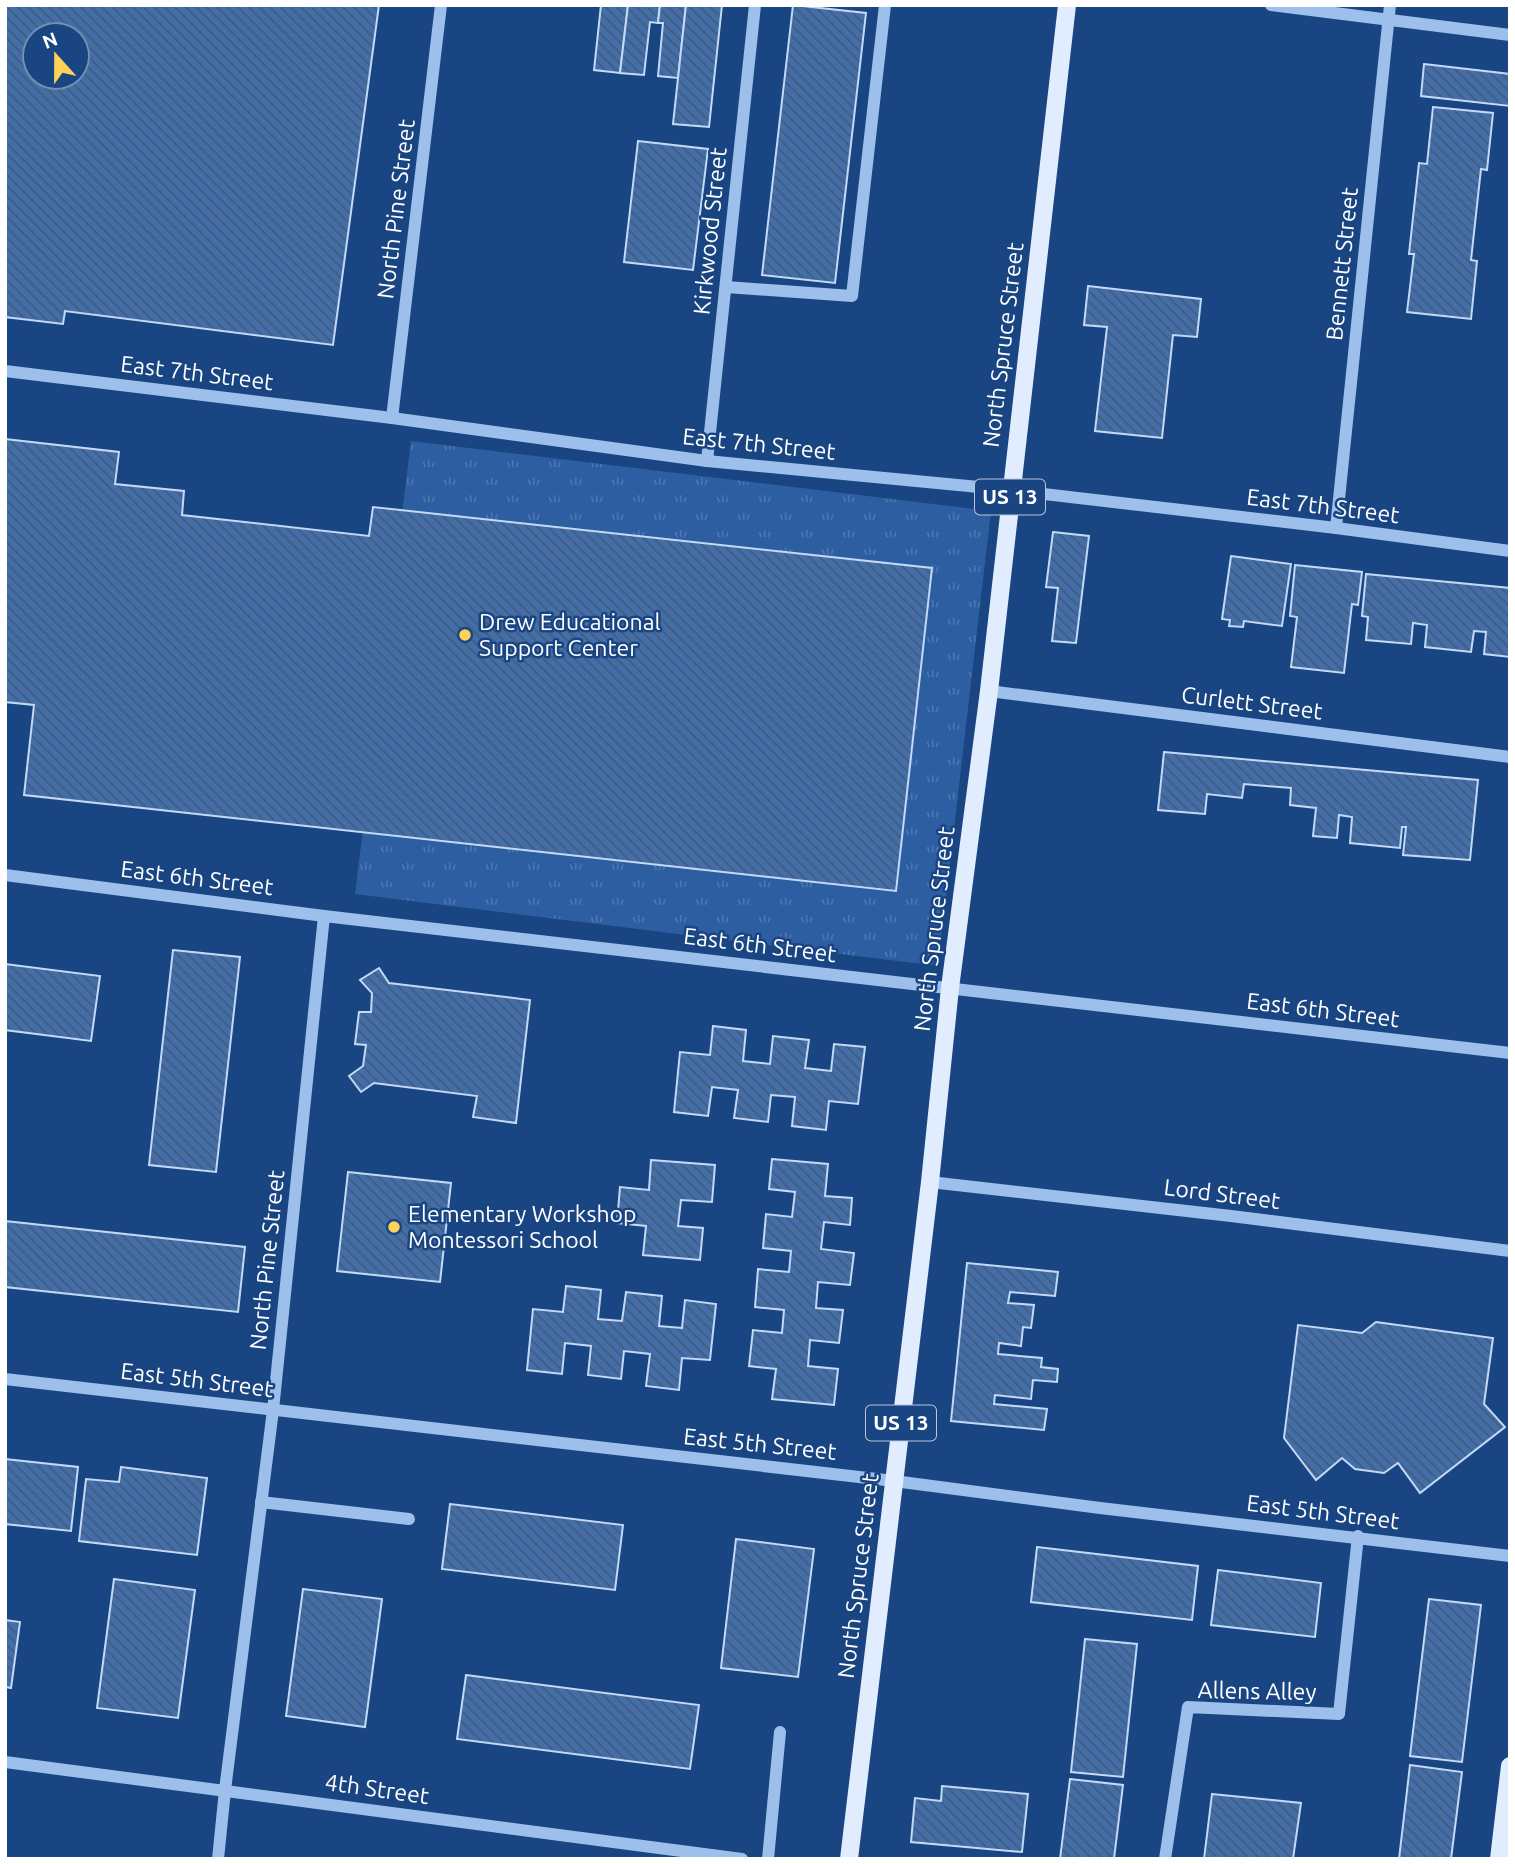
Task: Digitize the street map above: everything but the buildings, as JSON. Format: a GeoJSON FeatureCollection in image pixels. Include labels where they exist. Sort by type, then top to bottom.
{"type":"FeatureCollection","features":[{"type":"Feature","properties":{"kind":"main road","name":"North Spruce Street"},"geometry":{"type":"LineString","coordinates":[[849,1859],[930,1182],[950,988],[989,691],[1067,5]]}},
{"type":"Feature","properties":{"kind":"main road"},"geometry":{"type":"LineString","coordinates":[[1499,1859],[1510,1766]]}},
{"type":"Feature","properties":{"kind":"street","name":"North Pine Street"},"geometry":{"type":"LineString","coordinates":[[392,418],[441,5]]}},
{"type":"Feature","properties":{"kind":"street","name":"Kirkwood Street"},"geometry":{"type":"LineString","coordinates":[[707,461],[755,5]]}},
{"type":"Feature","properties":{"kind":"street"},"geometry":{"type":"LineString","coordinates":[[726,287],[852,296],[885,5]]}},
{"type":"Feature","properties":{"kind":"street"},"geometry":{"type":"LineString","coordinates":[[1271,5],[1510,35]]}},
{"type":"Feature","properties":{"kind":"street","name":"Bennett Street"},"geometry":{"type":"LineString","coordinates":[[1336,528],[1390,5]]}},
{"type":"Feature","properties":{"kind":"street","name":"East 7th Street"},"geometry":{"type":"LineString","coordinates":[[5,371],[392,418],[707,461],[1010,490],[1510,551]]}},
{"type":"Feature","properties":{"kind":"street","name":"Curlett Street"},"geometry":{"type":"LineString","coordinates":[[989,691],[1510,757]]}},
{"type":"Feature","properties":{"kind":"street","name":"East 6th Street"},"geometry":{"type":"LineString","coordinates":[[5,875],[324,916],[1510,1053]]}},
{"type":"Feature","properties":{"kind":"street","name":"North Pine Street"},"geometry":{"type":"LineString","coordinates":[[218,1859],[273,1410],[324,916]]}},
{"type":"Feature","properties":{"kind":"street","name":"Lord Street"},"geometry":{"type":"LineString","coordinates":[[930,1182],[1218,1214],[1510,1251]]}},
{"type":"Feature","properties":{"kind":"street","name":"East 5th Street"},"geometry":{"type":"LineString","coordinates":[[5,1379],[894,1480],[1100,1508],[1358,1536],[1510,1556]]}},
{"type":"Feature","properties":{"kind":"street"},"geometry":{"type":"LineString","coordinates":[[261,1502],[409,1519]]}},
{"type":"Feature","properties":{"kind":"street","name":"Allens Alley"},"geometry":{"type":"LineString","coordinates":[[1166,1859],[1188,1707],[1339,1714],[1358,1536]]}},
{"type":"Feature","properties":{"kind":"street"},"geometry":{"type":"LineString","coordinates":[[768,1859],[780,1732]]}},
{"type":"Feature","properties":{"kind":"street","name":"4th Street"},"geometry":{"type":"LineString","coordinates":[[5,1762],[742,1859]]}},
{"type":"Feature","properties":{"kind":"green space"},"geometry":{"type":"Polygon","coordinates":[[[411,441],[991,511],[938,966],[355,894],[411,441]]]}},
{"type":"Feature","properties":{"kind":"place","name":"Drew Educational Support Center"},"geometry":{"type":"Point","coordinates":[465,635]}},
{"type":"Feature","properties":{"kind":"place","name":"Elementary Workshop Montessori School"},"geometry":{"type":"Point","coordinates":[394,1227]}}]}
